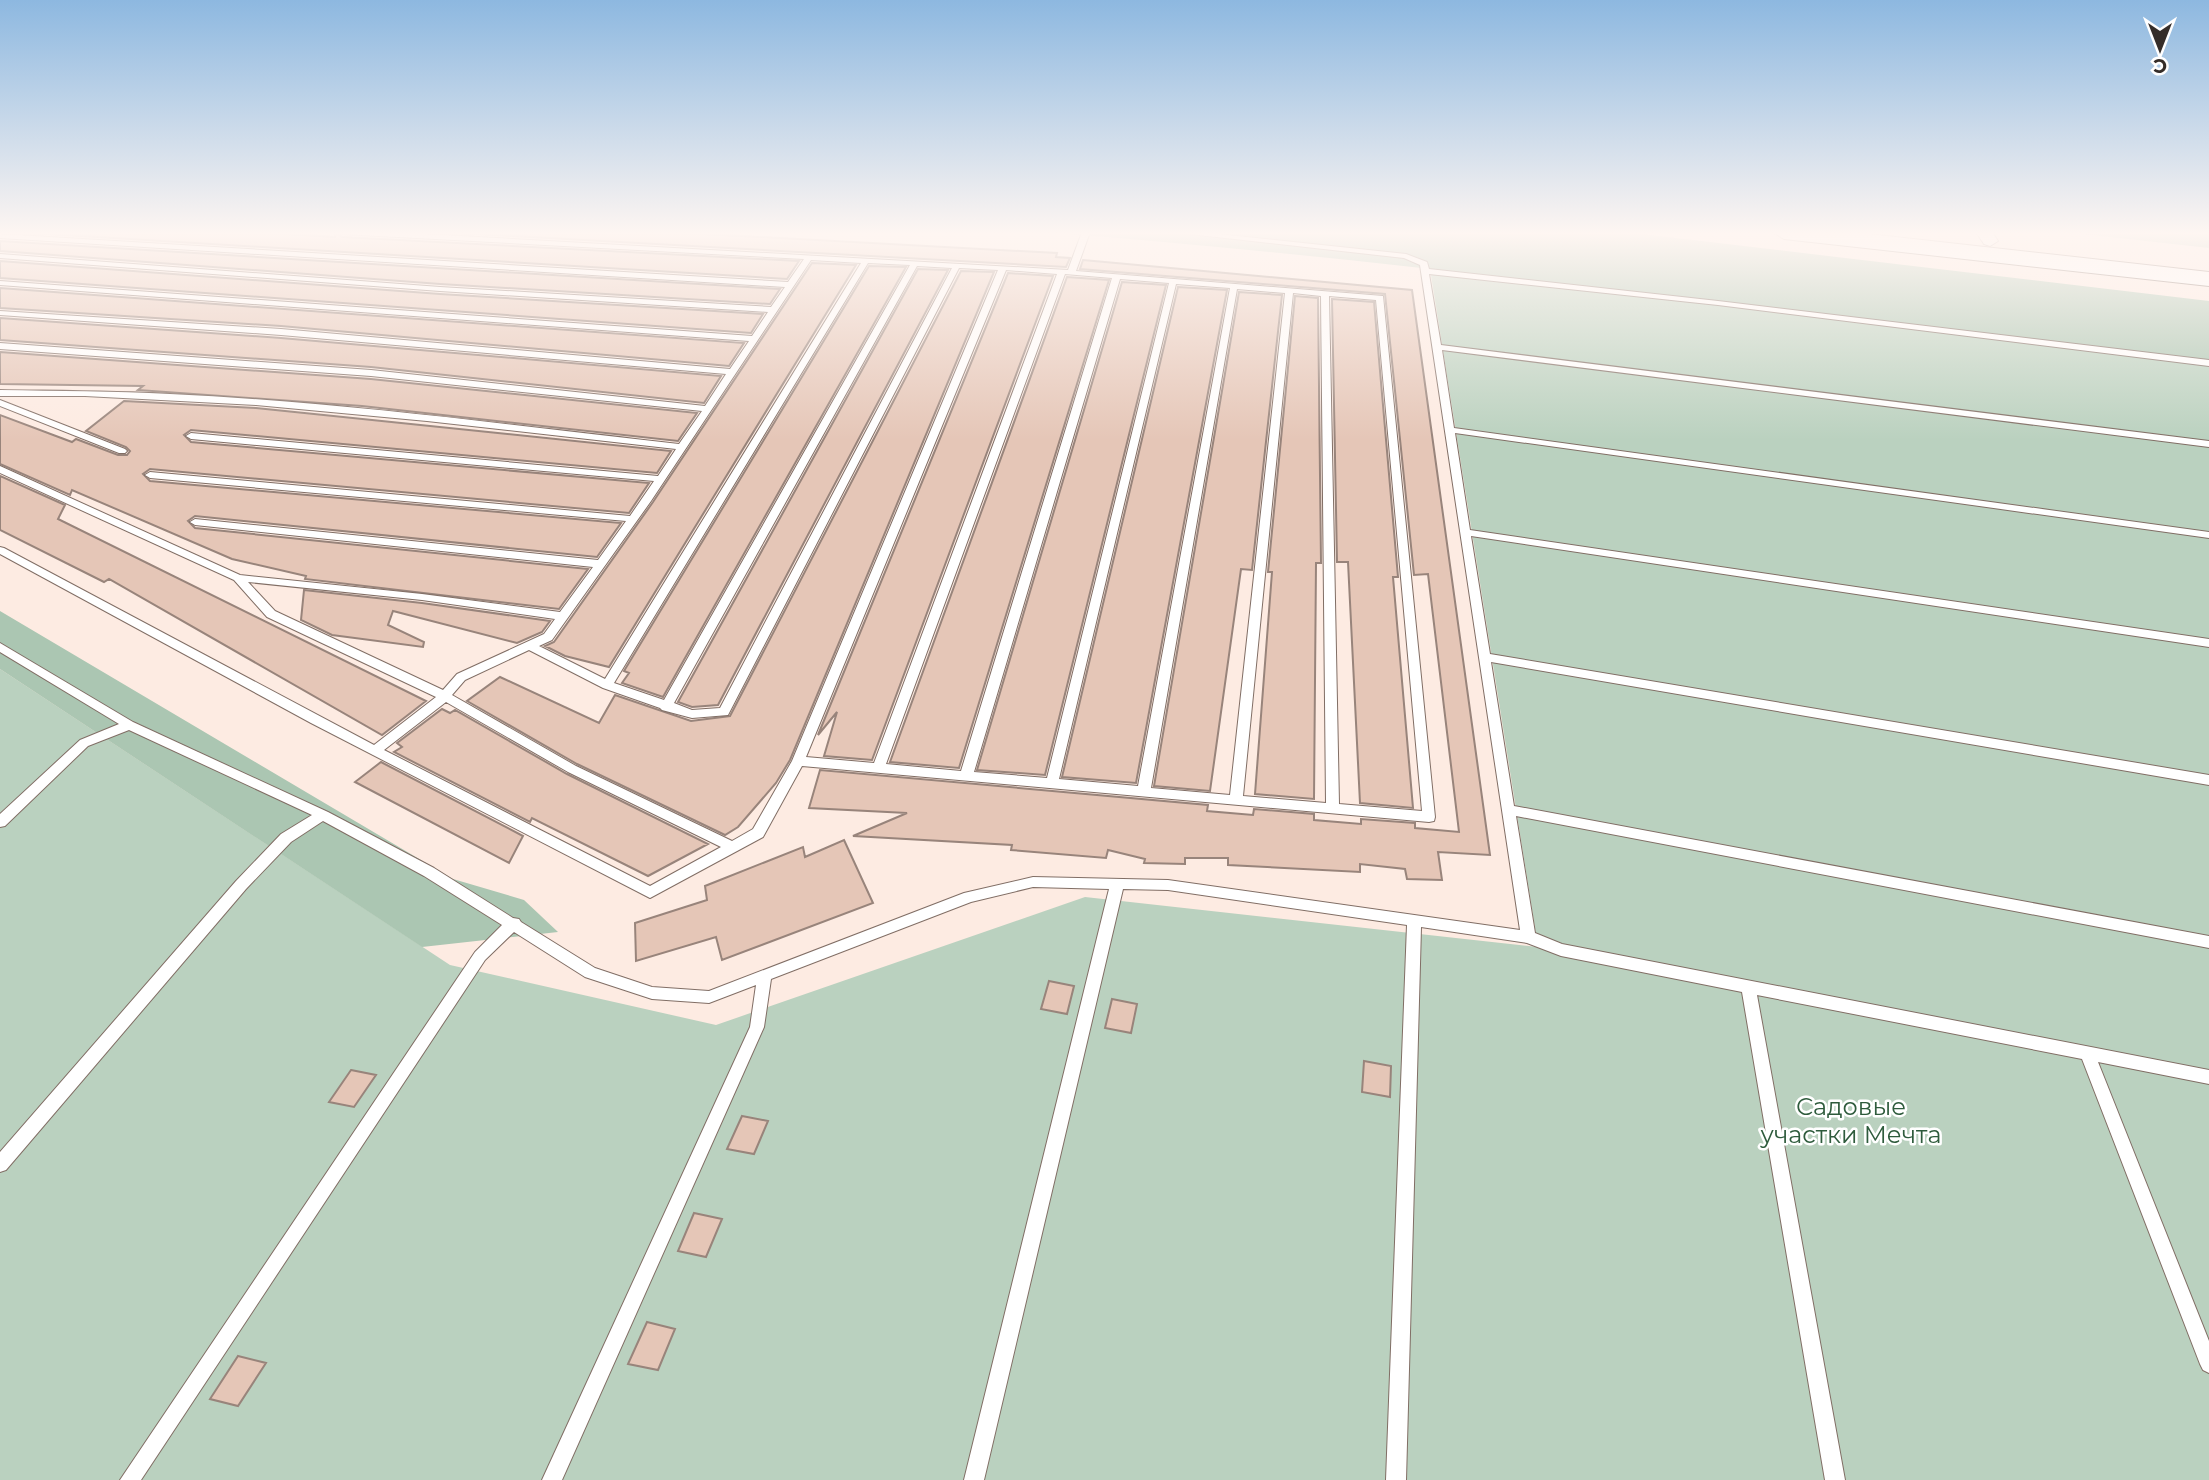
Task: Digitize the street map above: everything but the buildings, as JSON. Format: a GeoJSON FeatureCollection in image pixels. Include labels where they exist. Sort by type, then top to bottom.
{"type":"FeatureCollection","features":[{"type":"Feature","properties":{"kind":"lane"},"geometry":{"type":"LineString","coordinates":[[243,301],[754,339]]}},
{"type":"Feature","properties":{"kind":"lane"},"geometry":{"type":"LineString","coordinates":[[632,301],[774,310]]}},
{"type":"Feature","properties":{"kind":"lane"},"geometry":{"type":"LineString","coordinates":[[375,751],[445,696],[461,677],[548,637],[633,519],[780,301]]}},
{"type":"Feature","properties":{"kind":"lane"},"geometry":{"type":"LineString","coordinates":[[607,685],[841,301]]}},
{"type":"Feature","properties":{"kind":"lane"},"geometry":{"type":"LineString","coordinates":[[666,707],[894,301]]}},
{"type":"Feature","properties":{"kind":"lane"},"geometry":{"type":"LineString","coordinates":[[530,646],[607,685],[666,707],[692,714],[723,712],[938,301]]}},
{"type":"Feature","properties":{"kind":"lane"},"geometry":{"type":"LineString","coordinates":[[0,550],[375,751],[650,892],[758,832],[798,761],[989,301]]}},
{"type":"Feature","properties":{"kind":"lane"},"geometry":{"type":"LineString","coordinates":[[878,768],[1056,301]]}},
{"type":"Feature","properties":{"kind":"lane"},"geometry":{"type":"LineString","coordinates":[[966,776],[1109,301]]}},
{"type":"Feature","properties":{"kind":"lane"},"geometry":{"type":"LineString","coordinates":[[1052,783],[1168,301]]}},
{"type":"Feature","properties":{"kind":"lane"},"geometry":{"type":"LineString","coordinates":[[1144,791],[1231,301]]}},
{"type":"Feature","properties":{"kind":"lane"},"geometry":{"type":"LineString","coordinates":[[1236,800],[1288,301]]}},
{"type":"Feature","properties":{"kind":"lane"},"geometry":{"type":"LineString","coordinates":[[1325,301],[1333,808]]}},
{"type":"Feature","properties":{"kind":"lane"},"geometry":{"type":"LineString","coordinates":[[798,761],[1429,817],[1380,301]]}},
{"type":"Feature","properties":{"kind":"lane"},"geometry":{"type":"LineString","coordinates":[[1430,301],[1528,937]]}},
{"type":"Feature","properties":{"kind":"lane"},"geometry":{"type":"LineString","coordinates":[[1700,301],[2209,363]]}},
{"type":"Feature","properties":{"kind":"lane"},"geometry":{"type":"LineString","coordinates":[[0,313],[281,332],[732,372]]}},
{"type":"Feature","properties":{"kind":"lane"},"geometry":{"type":"LineString","coordinates":[[0,346],[371,373],[708,408]]}},
{"type":"Feature","properties":{"kind":"lane"},"geometry":{"type":"LineString","coordinates":[[1437,347],[2209,444]]}},
{"type":"Feature","properties":{"kind":"lane"},"geometry":{"type":"LineString","coordinates":[[0,393],[107,391],[307,406],[682,447]]}},
{"type":"Feature","properties":{"kind":"lane"},"geometry":{"type":"LineString","coordinates":[[0,403],[122,450]]}},
{"type":"Feature","properties":{"kind":"lane"},"geometry":{"type":"LineString","coordinates":[[1450,430],[2209,535]]}},
{"type":"Feature","properties":{"kind":"lane"},"geometry":{"type":"LineString","coordinates":[[191,436],[660,479]]}},
{"type":"Feature","properties":{"kind":"lane"},"geometry":{"type":"LineString","coordinates":[[0,470],[237,578],[422,597],[563,616]]}},
{"type":"Feature","properties":{"kind":"lane"},"geometry":{"type":"LineString","coordinates":[[150,475],[633,519]]}},
{"type":"Feature","properties":{"kind":"lane"},"geometry":{"type":"LineString","coordinates":[[195,522],[600,564]]}},
{"type":"Feature","properties":{"kind":"lane"},"geometry":{"type":"LineString","coordinates":[[1465,532],[2209,643]]}},
{"type":"Feature","properties":{"kind":"lane"},"geometry":{"type":"LineString","coordinates":[[237,578],[271,614],[445,696],[572,769],[733,846]]}},
{"type":"Feature","properties":{"kind":"lane"},"geometry":{"type":"LineString","coordinates":[[0,646],[129,724],[323,815],[429,872],[590,973],[652,993],[709,997],[969,897],[1033,882],[1168,885],[1528,937],[1561,950],[2209,1077]]}},
{"type":"Feature","properties":{"kind":"lane"},"geometry":{"type":"LineString","coordinates":[[1484,657],[2209,780]]}},
{"type":"Feature","properties":{"kind":"lane"},"geometry":{"type":"LineString","coordinates":[[0,822],[84,743],[129,724]]}},
{"type":"Feature","properties":{"kind":"lane"},"geometry":{"type":"LineString","coordinates":[[1508,810],[2209,942]]}},
{"type":"Feature","properties":{"kind":"lane"},"geometry":{"type":"LineString","coordinates":[[0,1164],[241,885],[286,838],[323,815]]}},
{"type":"Feature","properties":{"kind":"lane"},"geometry":{"type":"LineString","coordinates":[[974,1480],[1117,884]]}},
{"type":"Feature","properties":{"kind":"lane"},"geometry":{"type":"LineString","coordinates":[[1396,1480],[1414,919]]}},
{"type":"Feature","properties":{"kind":"lane"},"geometry":{"type":"LineString","coordinates":[[130,1480],[480,956],[514,923]]}},
{"type":"Feature","properties":{"kind":"lane"},"geometry":{"type":"LineString","coordinates":[[552,1480],[757,1027],[765,974]]}},
{"type":"Feature","properties":{"kind":"lane"},"geometry":{"type":"LineString","coordinates":[[1748,986],[1835,1480]]}},
{"type":"Feature","properties":{"kind":"lane"},"geometry":{"type":"LineString","coordinates":[[2087,1053],[2209,1364]]}},
{"type":"Feature","properties":{"kind":"green space","name":"Садовые участки Мечта"},"geometry":{"type":"Polygon","coordinates":[[[1435,301],[1690,301],[2209,365],[2209,1480],[0,1480],[0,669],[450,965],[716,1025],[1085,897],[1538,947],[1435,301]]]}},
{"type":"Feature","properties":{"kind":"green space"},"geometry":{"type":"Polygon","coordinates":[[[1698,301],[2209,301],[2209,365],[1698,301]]]}},
{"type":"Feature","properties":{"kind":"green space"},"geometry":{"type":"Polygon","coordinates":[[[0,611],[453,879],[524,900],[558,932],[422,947],[0,669],[0,611]]]}}]}
